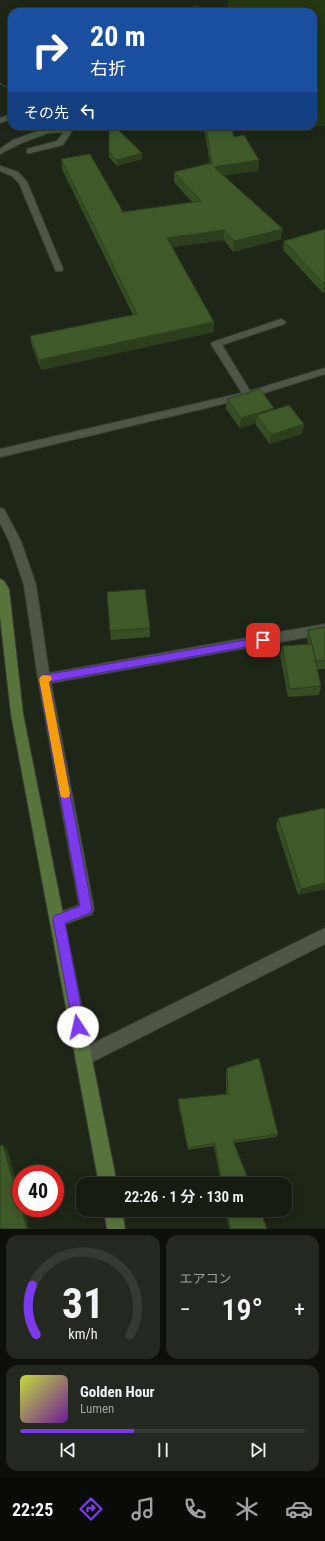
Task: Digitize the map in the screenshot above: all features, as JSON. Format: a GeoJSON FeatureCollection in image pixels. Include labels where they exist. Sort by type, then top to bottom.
{"type":"FeatureCollection","features":[{"type":"Feature","properties":{"kind":"street"},"geometry":{"type":"LineString","coordinates":[[0,152],[16,142],[53,130]]}},
{"type":"Feature","properties":{"kind":"street"},"geometry":{"type":"LineString","coordinates":[[30,151],[60,143],[68,130]]}},
{"type":"Feature","properties":{"kind":"street"},"geometry":{"type":"LineString","coordinates":[[0,168],[15,174],[23,182],[59,269]]}},
{"type":"Feature","properties":{"kind":"street"},"geometry":{"type":"LineString","coordinates":[[248,395],[216,344],[281,322]]}},
{"type":"Feature","properties":{"kind":"street"},"geometry":{"type":"LineString","coordinates":[[0,453],[248,395],[325,371]]}},
{"type":"Feature","properties":{"kind":"street"},"geometry":{"type":"LineString","coordinates":[[0,512],[15,541],[30,585],[44,679],[86,909],[58,920]]}},
{"type":"Feature","properties":{"kind":"street"},"geometry":{"type":"LineString","coordinates":[[0,584],[2,589],[17,714],[107,1177]]}},
{"type":"Feature","properties":{"kind":"street"},"geometry":{"type":"LineString","coordinates":[[44,679],[325,629]]}},
{"type":"Feature","properties":{"kind":"street"},"geometry":{"type":"LineString","coordinates":[[84,1058],[325,936]]}},
{"type":"Feature","properties":{"kind":"street"},"geometry":{"type":"LineString","coordinates":[[114,1217],[116,1229]]}},
{"type":"Feature","properties":{"kind":"green space"},"geometry":{"type":"Polygon","coordinates":[[[228,0],[325,0],[325,126],[317,127],[317,8],[227,8],[228,0]]]}},
{"type":"Feature","properties":{"kind":"green space"},"geometry":{"type":"Polygon","coordinates":[[[235,130],[268,130],[239,132],[235,130]]]}},
{"type":"Feature","properties":{"kind":"building"},"geometry":{"type":"Polygon","coordinates":[[[198,6],[201,8],[189,8],[198,6]]]}},
{"type":"Feature","properties":{"kind":"building"},"geometry":{"type":"Polygon","coordinates":[[[109,130],[118,130],[142,153],[117,160],[109,152],[109,130]]]}},
{"type":"Feature","properties":{"kind":"building"},"geometry":{"type":"Polygon","coordinates":[[[207,130],[232,130],[234,137],[244,135],[259,160],[214,167],[283,229],[234,241],[224,230],[167,238],[214,322],[39,360],[30,336],[137,314],[61,159],[90,154],[123,212],[201,201],[174,172],[211,163],[212,165],[207,130]]]}},
{"type":"Feature","properties":{"kind":"building"},"geometry":{"type":"Polygon","coordinates":[[[325,229],[325,284],[324,284],[284,241],[325,229]]]}},
{"type":"Feature","properties":{"kind":"building"},"geometry":{"type":"Polygon","coordinates":[[[260,389],[274,408],[241,418],[227,399],[260,389]]]}},
{"type":"Feature","properties":{"kind":"building"},"geometry":{"type":"Polygon","coordinates":[[[289,405],[304,424],[271,435],[257,415],[289,405]]]}},
{"type":"Feature","properties":{"kind":"building"},"geometry":{"type":"Polygon","coordinates":[[[145,589],[150,628],[110,631],[107,592],[145,589]]]}},
{"type":"Feature","properties":{"kind":"building"},"geometry":{"type":"Polygon","coordinates":[[[325,627],[325,660],[316,661],[308,630],[325,627]]]}},
{"type":"Feature","properties":{"kind":"building"},"geometry":{"type":"Polygon","coordinates":[[[312,644],[321,686],[290,689],[282,646],[312,644]]]}},
{"type":"Feature","properties":{"kind":"building"},"geometry":{"type":"Polygon","coordinates":[[[324,808],[325,883],[301,889],[278,818],[324,808]]]}},
{"type":"Feature","properties":{"kind":"building"},"geometry":{"type":"Polygon","coordinates":[[[259,1058],[278,1134],[233,1141],[247,1177],[221,1177],[215,1143],[188,1148],[178,1099],[228,1094],[227,1068],[259,1058]]]}},
{"type":"Feature","properties":{"kind":"building"},"geometry":{"type":"Polygon","coordinates":[[[3,1145],[12,1176],[12,1217],[24,1217],[27,1229],[0,1229],[0,1146],[3,1145]]]}},
{"type":"Feature","properties":{"kind":"building"},"geometry":{"type":"Polygon","coordinates":[[[228,1217],[263,1217],[267,1229],[230,1229],[228,1217]]]}},
{"type":"Feature","properties":{"kind":"slow traffic"},"geometry":{"type":"LineString","coordinates":[[47,679],[44,679],[65,793]]}},
{"type":"Feature","properties":{"kind":"route"},"geometry":{"type":"LineString","coordinates":[[78,1027],[58,920],[86,909],[44,679],[263,640]]}}]}
